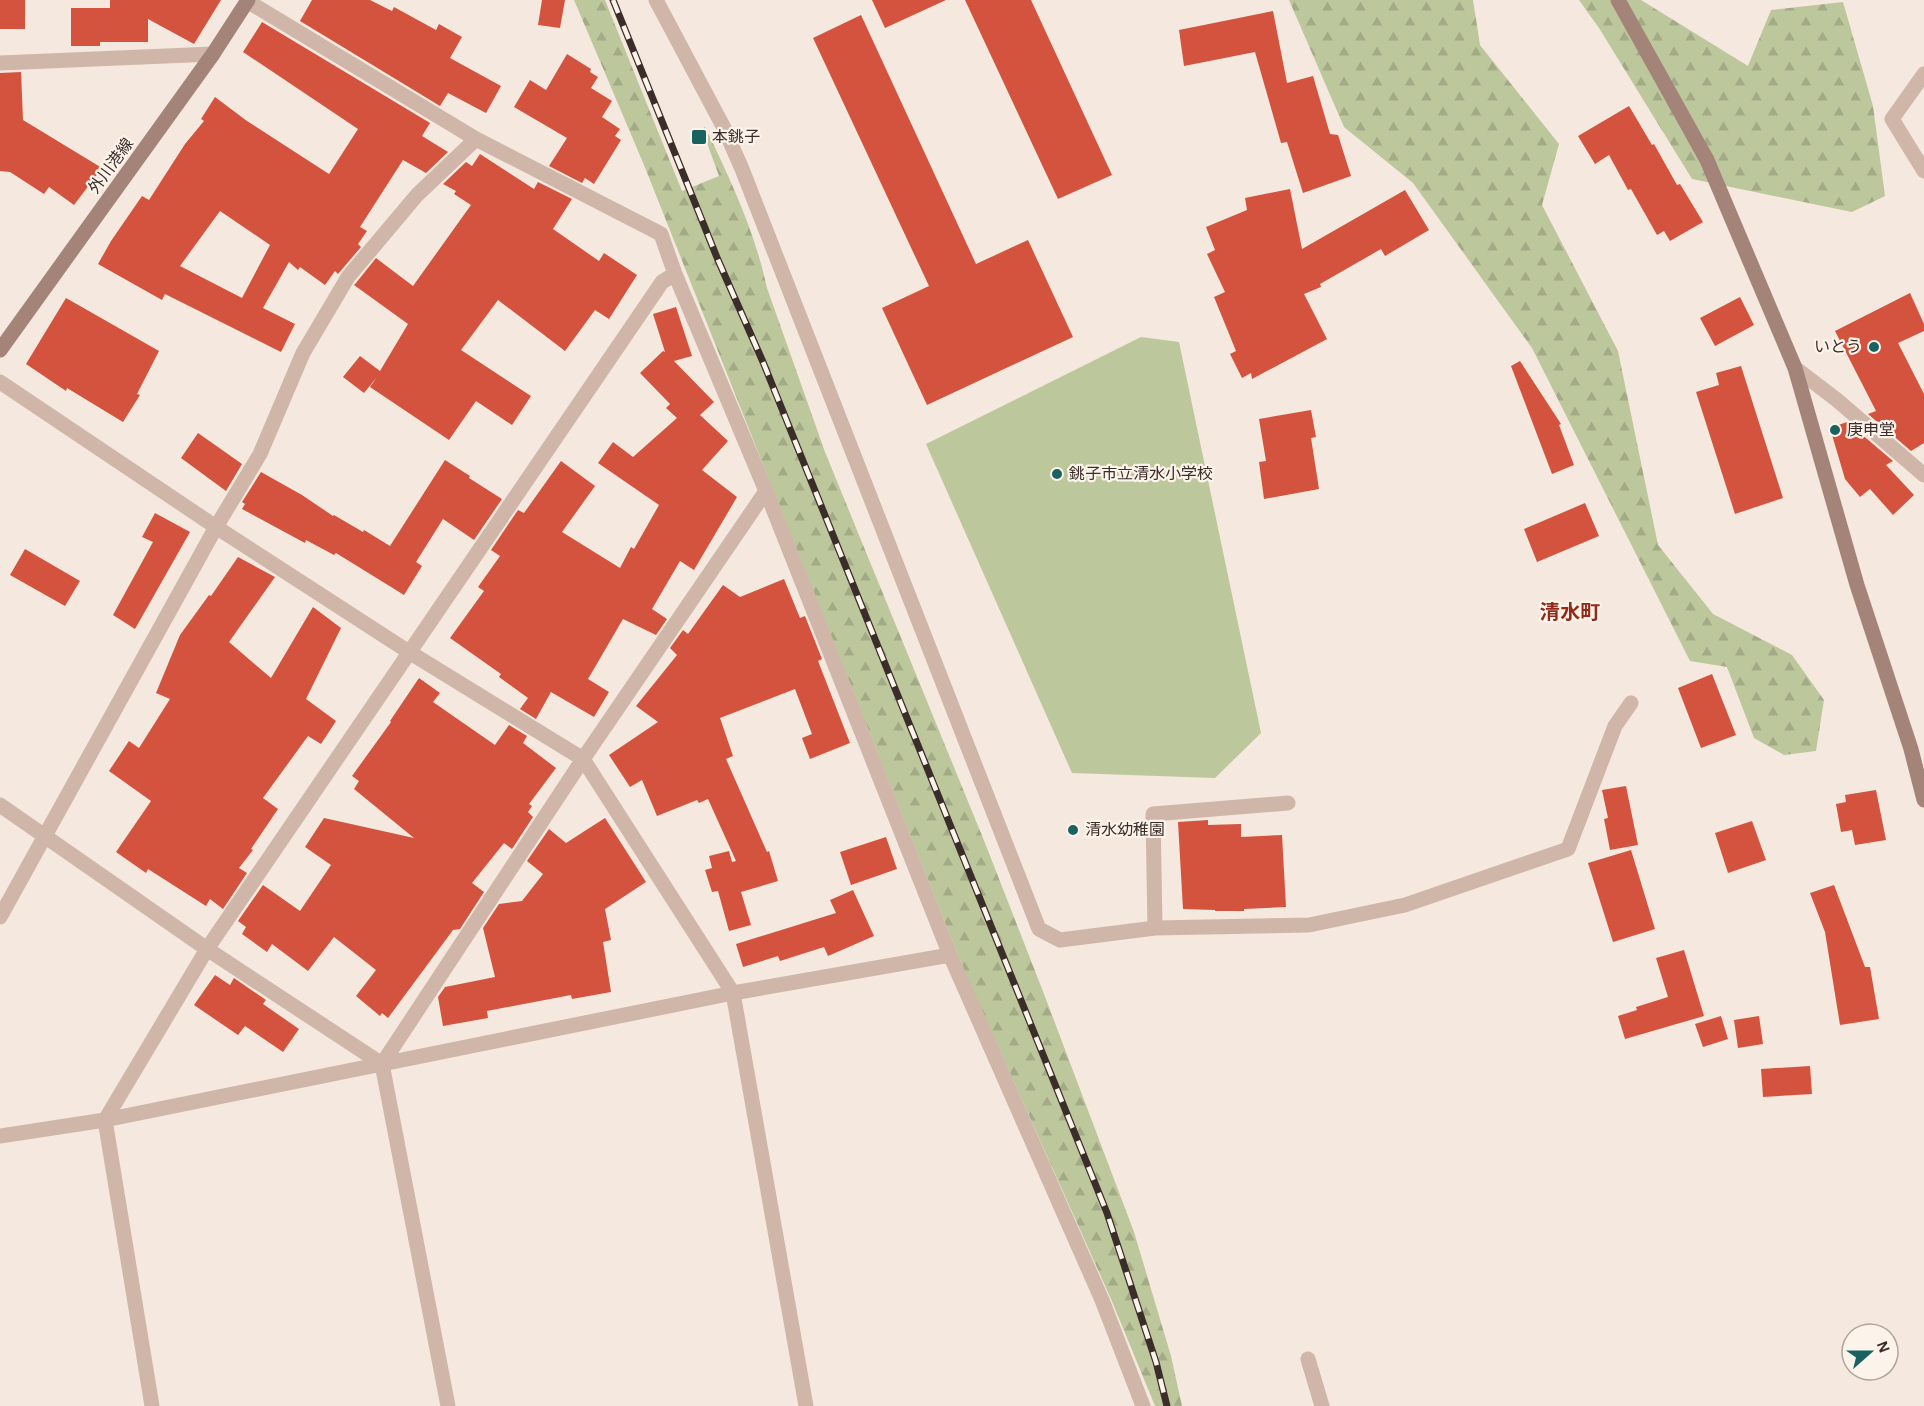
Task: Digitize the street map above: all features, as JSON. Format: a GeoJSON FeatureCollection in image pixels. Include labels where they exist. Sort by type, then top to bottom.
{"type":"FeatureCollection","features":[{"type":"Feature","properties":{"kind":"street"},"geometry":{"type":"LineString","coordinates":[[247,0],[476,140],[661,234],[675,274],[766,491],[950,955],[1102,1300],[1143,1406]]}},
{"type":"Feature","properties":{"kind":"street","name":"外川港線"},"geometry":{"type":"LineString","coordinates":[[0,350],[213,54],[247,0]]}},
{"type":"Feature","properties":{"kind":"street"},"geometry":{"type":"LineString","coordinates":[[656,0],[724,129],[741,169],[1039,929],[1060,940],[1155,928],[1309,925],[1405,905],[1568,849],[1616,726],[1631,703]]}},
{"type":"Feature","properties":{"kind":"street"},"geometry":{"type":"LineString","coordinates":[[1618,0],[1707,160],[1795,368],[1857,585],[1911,749],[1924,800]]}},
{"type":"Feature","properties":{"kind":"street"},"geometry":{"type":"LineString","coordinates":[[0,63],[213,54]]}},
{"type":"Feature","properties":{"kind":"street"},"geometry":{"type":"LineString","coordinates":[[1924,74],[1892,119],[1924,171]]}},
{"type":"Feature","properties":{"kind":"street"},"geometry":{"type":"LineString","coordinates":[[0,917],[216,527],[260,454],[303,353],[348,277],[417,195],[476,140]]}},
{"type":"Feature","properties":{"kind":"street"},"geometry":{"type":"LineString","coordinates":[[152,1406],[105,1120],[207,949],[662,282],[675,274]]}},
{"type":"Feature","properties":{"kind":"street"},"geometry":{"type":"LineString","coordinates":[[1795,368],[1837,400],[1924,475]]}},
{"type":"Feature","properties":{"kind":"street"},"geometry":{"type":"LineString","coordinates":[[0,382],[216,527],[409,652],[583,759],[733,993],[806,1406]]}},
{"type":"Feature","properties":{"kind":"street"},"geometry":{"type":"LineString","coordinates":[[448,1406],[382,1064],[583,759],[766,491]]}},
{"type":"Feature","properties":{"kind":"street"},"geometry":{"type":"LineString","coordinates":[[1155,928],[1153,814],[1288,803]]}},
{"type":"Feature","properties":{"kind":"street"},"geometry":{"type":"LineString","coordinates":[[0,806],[207,949],[382,1064]]}},
{"type":"Feature","properties":{"kind":"street"},"geometry":{"type":"LineString","coordinates":[[0,1136],[105,1120],[733,993],[950,955]]}},
{"type":"Feature","properties":{"kind":"street"},"geometry":{"type":"LineString","coordinates":[[1308,1359],[1322,1406]]}},
{"type":"Feature","properties":{"kind":"green space"},"geometry":{"type":"Polygon","coordinates":[[[574,0],[605,0],[682,191],[719,176],[702,129],[705,127],[732,186],[756,246],[767,288],[825,452],[985,843],[1134,1232],[1171,1356],[1182,1406],[1155,1406],[1111,1299],[964,970],[644,165],[574,0]]]}},
{"type":"Feature","properties":{"kind":"green space"},"geometry":{"type":"Polygon","coordinates":[[[1289,0],[1473,0],[1480,45],[1559,144],[1542,205],[1618,351],[1658,545],[1713,614],[1792,655],[1824,700],[1816,751],[1784,755],[1754,738],[1727,667],[1690,661],[1532,348],[1413,183],[1344,127],[1289,0]]]}},
{"type":"Feature","properties":{"kind":"green space"},"geometry":{"type":"Polygon","coordinates":[[[1579,0],[1641,0],[1748,66],[1771,10],[1843,2],[1873,106],[1885,196],[1852,212],[1692,179],[1599,28],[1579,0]]]}},
{"type":"Feature","properties":{"kind":"green space"},"geometry":{"type":"Polygon","coordinates":[[[1141,337],[1179,342],[1261,733],[1215,778],[1072,773],[926,444],[1141,337]]]}},
{"type":"Feature","properties":{"kind":"building"},"geometry":{"type":"Polygon","coordinates":[[[0,0],[25,0],[25,29],[0,29],[0,0]]]}},
{"type":"Feature","properties":{"kind":"building"},"geometry":{"type":"Polygon","coordinates":[[[110,0],[221,0],[194,44],[148,19],[148,42],[100,42],[100,46],[71,46],[71,8],[110,8],[110,0]]]}},
{"type":"Feature","properties":{"kind":"building"},"geometry":{"type":"Polygon","coordinates":[[[312,0],[370,0],[392,11],[394,7],[436,30],[439,24],[462,37],[450,58],[501,86],[486,113],[448,93],[440,106],[300,21],[312,0]]]}},
{"type":"Feature","properties":{"kind":"building"},"geometry":{"type":"Polygon","coordinates":[[[542,0],[565,0],[560,28],[538,25],[542,0]]]}},
{"type":"Feature","properties":{"kind":"building"},"geometry":{"type":"Polygon","coordinates":[[[872,0],[946,0],[885,28],[872,0]]]}},
{"type":"Feature","properties":{"kind":"building"},"geometry":{"type":"Polygon","coordinates":[[[965,0],[1031,0],[1112,175],[1058,199],[965,0]]]}},
{"type":"Feature","properties":{"kind":"building"},"geometry":{"type":"Polygon","coordinates":[[[1273,11],[1287,83],[1313,76],[1330,134],[1338,135],[1351,176],[1303,193],[1287,142],[1281,143],[1255,52],[1184,66],[1179,30],[1273,11]]]}},
{"type":"Feature","properties":{"kind":"building"},"geometry":{"type":"Polygon","coordinates":[[[861,15],[976,264],[1028,240],[1073,337],[927,405],[882,308],[929,286],[813,38],[861,15]]]}},
{"type":"Feature","properties":{"kind":"building"},"geometry":{"type":"Polygon","coordinates":[[[262,22],[430,123],[422,136],[448,152],[426,173],[403,160],[360,227],[367,231],[358,244],[361,247],[338,274],[335,271],[325,285],[300,267],[298,270],[289,262],[263,308],[295,324],[281,352],[165,294],[162,300],[98,264],[142,196],[149,200],[185,144],[204,121],[201,119],[215,97],[247,121],[329,174],[358,129],[243,52],[262,22]],[[220,211],[180,266],[242,298],[270,245],[220,211]]]}},
{"type":"Feature","properties":{"kind":"building"},"geometry":{"type":"Polygon","coordinates":[[[567,54],[591,69],[590,72],[598,77],[591,88],[612,101],[602,117],[620,129],[615,136],[621,140],[594,184],[585,178],[582,183],[549,166],[567,138],[514,107],[530,80],[546,90],[567,54]]]}},
{"type":"Feature","properties":{"kind":"building"},"geometry":{"type":"Polygon","coordinates":[[[21,72],[23,120],[102,168],[74,205],[49,187],[44,194],[10,172],[0,171],[0,73],[21,72]]]}},
{"type":"Feature","properties":{"kind":"building"},"geometry":{"type":"Polygon","coordinates":[[[1629,106],[1677,185],[1680,184],[1703,222],[1670,241],[1664,231],[1657,235],[1609,155],[1595,164],[1578,136],[1629,106]]]}},
{"type":"Feature","properties":{"kind":"building"},"geometry":{"type":"Polygon","coordinates":[[[480,154],[534,189],[538,182],[572,199],[553,229],[599,261],[604,253],[637,275],[609,319],[595,310],[565,351],[498,300],[461,350],[531,396],[512,425],[476,401],[449,440],[370,387],[377,377],[364,393],[343,377],[360,356],[380,371],[408,324],[354,285],[376,258],[413,286],[471,205],[454,194],[456,191],[443,184],[466,162],[472,166],[480,154]]]}},
{"type":"Feature","properties":{"kind":"building"},"geometry":{"type":"Polygon","coordinates":[[[1290,189],[1302,249],[1405,190],[1429,230],[1385,256],[1381,249],[1320,284],[1321,287],[1304,294],[1327,339],[1252,379],[1251,373],[1242,378],[1230,354],[1236,351],[1214,297],[1225,292],[1207,254],[1215,250],[1206,227],[1247,210],[1245,198],[1290,189]]]}},
{"type":"Feature","properties":{"kind":"building"},"geometry":{"type":"Polygon","coordinates":[[[1910,293],[1924,324],[1924,331],[1898,343],[1924,394],[1924,443],[1911,451],[1868,414],[1876,411],[1835,331],[1910,293]]]}},
{"type":"Feature","properties":{"kind":"building"},"geometry":{"type":"Polygon","coordinates":[[[1740,297],[1754,325],[1715,346],[1700,318],[1740,297]]]}},
{"type":"Feature","properties":{"kind":"building"},"geometry":{"type":"Polygon","coordinates":[[[66,298],[159,351],[137,394],[140,395],[123,422],[67,388],[66,391],[26,364],[66,298]]]}},
{"type":"Feature","properties":{"kind":"building"},"geometry":{"type":"Polygon","coordinates":[[[676,307],[692,356],[674,361],[714,402],[700,415],[728,441],[702,470],[737,497],[694,570],[680,561],[652,609],[667,619],[656,635],[623,619],[588,679],[609,692],[594,717],[551,692],[536,719],[520,709],[528,698],[499,677],[501,674],[450,638],[484,591],[478,587],[500,556],[491,550],[518,510],[524,513],[561,461],[595,486],[562,532],[620,568],[631,547],[634,549],[659,505],[598,463],[613,442],[633,457],[677,418],[666,408],[670,404],[640,373],[663,351],[665,352],[653,314],[676,307]]]}},
{"type":"Feature","properties":{"kind":"building"},"geometry":{"type":"Polygon","coordinates":[[[1520,361],[1561,424],[1559,425],[1574,465],[1552,474],[1511,366],[1520,361]]]}},
{"type":"Feature","properties":{"kind":"building"},"geometry":{"type":"Polygon","coordinates":[[[1741,366],[1783,498],[1735,514],[1696,392],[1719,385],[1716,373],[1741,366]]]}},
{"type":"Feature","properties":{"kind":"building"},"geometry":{"type":"Polygon","coordinates":[[[1311,410],[1316,437],[1311,438],[1319,489],[1264,499],[1259,462],[1266,461],[1259,419],[1311,410]]]}},
{"type":"Feature","properties":{"kind":"building"},"geometry":{"type":"Polygon","coordinates":[[[1847,422],[1893,461],[1886,465],[1914,495],[1893,515],[1870,489],[1860,497],[1845,479],[1830,428],[1847,422]]]}},
{"type":"Feature","properties":{"kind":"building"},"geometry":{"type":"Polygon","coordinates":[[[198,433],[242,464],[226,491],[181,458],[198,433]]]}},
{"type":"Feature","properties":{"kind":"building"},"geometry":{"type":"Polygon","coordinates":[[[445,460],[502,499],[474,540],[443,519],[416,562],[422,566],[404,595],[336,553],[334,555],[306,540],[305,543],[242,509],[245,504],[242,502],[261,472],[333,516],[363,532],[364,530],[390,546],[445,460]]]}},
{"type":"Feature","properties":{"kind":"building"},"geometry":{"type":"Polygon","coordinates":[[[1585,503],[1599,536],[1537,562],[1524,529],[1585,503]]]}},
{"type":"Feature","properties":{"kind":"building"},"geometry":{"type":"Polygon","coordinates":[[[155,513],[190,532],[135,629],[113,615],[153,542],[142,537],[155,513]]]}},
{"type":"Feature","properties":{"kind":"building"},"geometry":{"type":"Polygon","coordinates":[[[25,549],[80,581],[65,606],[10,575],[25,549]]]}},
{"type":"Feature","properties":{"kind":"building"},"geometry":{"type":"Polygon","coordinates":[[[238,557],[275,577],[229,642],[271,678],[313,607],[341,628],[306,699],[336,721],[321,744],[308,736],[263,798],[278,809],[239,868],[247,873],[223,909],[210,899],[206,906],[148,869],[146,873],[116,852],[151,801],[109,771],[129,741],[139,748],[170,699],[156,693],[180,635],[238,557]]]}},
{"type":"Feature","properties":{"kind":"building"},"geometry":{"type":"Polygon","coordinates":[[[784,579],[800,618],[805,616],[822,659],[818,661],[850,743],[810,759],[802,738],[812,734],[795,689],[720,718],[733,756],[726,759],[767,852],[769,851],[778,881],[741,892],[751,925],[729,931],[718,891],[712,892],[705,870],[712,868],[709,856],[729,851],[732,862],[736,861],[708,799],[699,803],[697,800],[657,816],[642,780],[630,787],[609,755],[658,722],[636,706],[677,655],[670,648],[683,630],[688,634],[723,585],[740,597],[784,579]]]}},
{"type":"Feature","properties":{"kind":"building"},"geometry":{"type":"Polygon","coordinates":[[[1712,674],[1736,735],[1701,748],[1678,688],[1712,674]]]}},
{"type":"Feature","properties":{"kind":"building"},"geometry":{"type":"Polygon","coordinates":[[[419,678],[440,693],[433,702],[495,745],[509,725],[527,736],[523,743],[556,768],[529,804],[532,806],[528,812],[533,817],[512,849],[504,843],[472,883],[484,892],[460,929],[453,930],[388,1018],[382,1013],[380,1016],[356,996],[376,970],[334,937],[308,971],[272,944],[267,952],[242,934],[246,927],[238,921],[263,885],[300,911],[331,865],[305,847],[324,818],[414,838],[354,789],[359,781],[352,776],[419,678]]]}},
{"type":"Feature","properties":{"kind":"building"},"geometry":{"type":"Polygon","coordinates":[[[1626,786],[1638,845],[1610,850],[1604,819],[1608,818],[1602,790],[1626,786]]]}},
{"type":"Feature","properties":{"kind":"building"},"geometry":{"type":"Polygon","coordinates":[[[1876,790],[1886,840],[1855,845],[1852,830],[1841,832],[1836,804],[1846,802],[1845,795],[1876,790]]]}},
{"type":"Feature","properties":{"kind":"building"},"geometry":{"type":"Polygon","coordinates":[[[605,818],[646,882],[605,909],[611,940],[603,942],[611,992],[572,999],[571,995],[487,1011],[488,1018],[443,1026],[438,997],[445,987],[495,977],[483,928],[499,904],[522,901],[543,874],[527,861],[549,829],[566,843],[605,818]]]}},
{"type":"Feature","properties":{"kind":"building"},"geometry":{"type":"Polygon","coordinates":[[[1208,820],[1208,825],[1241,824],[1241,837],[1282,835],[1286,907],[1244,909],[1244,911],[1183,909],[1178,822],[1208,820]]]}},
{"type":"Feature","properties":{"kind":"building"},"geometry":{"type":"Polygon","coordinates":[[[1752,821],[1766,860],[1728,873],[1715,833],[1752,821]]]}},
{"type":"Feature","properties":{"kind":"building"},"geometry":{"type":"Polygon","coordinates":[[[886,837],[897,869],[851,885],[840,852],[886,837]]]}},
{"type":"Feature","properties":{"kind":"building"},"geometry":{"type":"Polygon","coordinates":[[[1631,850],[1655,929],[1613,942],[1588,863],[1631,850]]]}},
{"type":"Feature","properties":{"kind":"building"},"geometry":{"type":"Polygon","coordinates":[[[1834,885],[1865,967],[1870,967],[1879,1019],[1840,1025],[1825,932],[1810,893],[1834,885]]]}},
{"type":"Feature","properties":{"kind":"building"},"geometry":{"type":"Polygon","coordinates":[[[853,890],[874,936],[828,956],[824,947],[780,961],[778,956],[743,967],[736,944],[836,913],[830,900],[853,890]]]}},
{"type":"Feature","properties":{"kind":"building"},"geometry":{"type":"Polygon","coordinates":[[[1684,950],[1704,1016],[1625,1039],[1618,1016],[1637,1010],[1636,1007],[1668,997],[1656,958],[1684,950]]]}},
{"type":"Feature","properties":{"kind":"building"},"geometry":{"type":"Polygon","coordinates":[[[215,975],[230,985],[234,978],[266,1000],[263,1004],[299,1029],[283,1052],[245,1026],[238,1035],[194,1005],[215,975]]]}},
{"type":"Feature","properties":{"kind":"building"},"geometry":{"type":"Polygon","coordinates":[[[1721,1016],[1728,1039],[1703,1047],[1695,1024],[1721,1016]]]}},
{"type":"Feature","properties":{"kind":"building"},"geometry":{"type":"Polygon","coordinates":[[[1759,1016],[1763,1044],[1738,1048],[1734,1020],[1759,1016]]]}},
{"type":"Feature","properties":{"kind":"building"},"geometry":{"type":"Polygon","coordinates":[[[1810,1066],[1812,1094],[1763,1097],[1761,1069],[1810,1066]]]}},
{"type":"Feature","properties":{"kind":"railway"},"geometry":{"type":"LineString","coordinates":[[613,0],[718,260],[763,362],[1107,1213],[1156,1362],[1167,1406]]}},
{"type":"Feature","properties":{"kind":"place","name":"本銚子"},"geometry":{"type":"Point","coordinates":[699,137]}},
{"type":"Feature","properties":{"kind":"place","name":"いとう"},"geometry":{"type":"Point","coordinates":[1874,347]}},
{"type":"Feature","properties":{"kind":"place","name":"庚申堂"},"geometry":{"type":"Point","coordinates":[1835,430]}},
{"type":"Feature","properties":{"kind":"place","name":"銚子市立清水小学校"},"geometry":{"type":"Point","coordinates":[1057,474]}},
{"type":"Feature","properties":{"kind":"place","name":"清水幼稚園"},"geometry":{"type":"Point","coordinates":[1073,830]}},
{"type":"Feature","properties":{"kind":"district","name":"清水町"},"geometry":{"type":"Point","coordinates":[1570,613]}}]}
